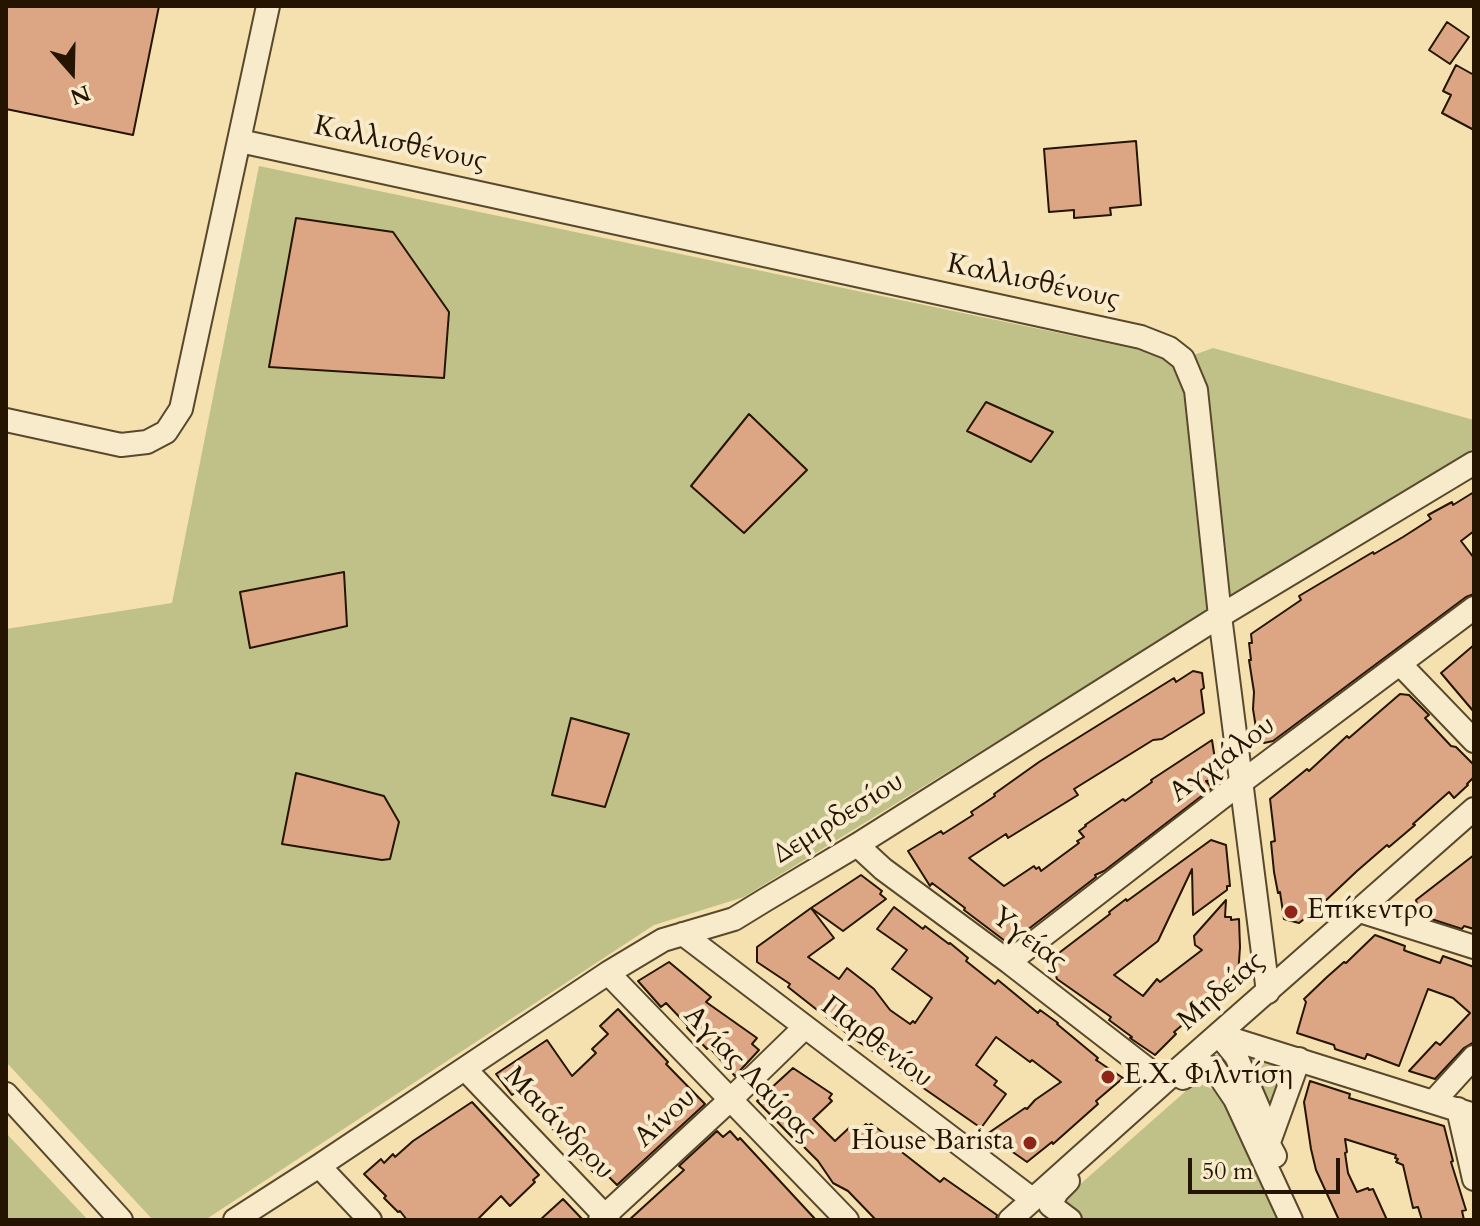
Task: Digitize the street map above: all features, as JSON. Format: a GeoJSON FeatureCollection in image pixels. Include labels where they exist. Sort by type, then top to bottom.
{"type":"FeatureCollection","features":[{"type":"Feature","properties":{"kind":"street"},"geometry":{"type":"LineString","coordinates":[[6,420],[121,445],[147,442],[166,432],[181,409],[268,6]]}},
{"type":"Feature","properties":{"kind":"street","name":"Καλλισθένους"},"geometry":{"type":"LineString","coordinates":[[240,141],[1141,337],[1169,348],[1183,359],[1196,390],[1220,616],[1268,992]]}},
{"type":"Feature","properties":{"kind":"street","name":"Δεμιρδεσίου"},"geometry":{"type":"LineString","coordinates":[[235,1220],[608,973],[663,940],[734,919],[1220,616],[1474,463]]}},
{"type":"Feature","properties":{"kind":"street","name":"Αγχιάλου"},"geometry":{"type":"LineString","coordinates":[[1009,962],[1474,608]]}},
{"type":"Feature","properties":{"kind":"street"},"geometry":{"type":"LineString","coordinates":[[1400,664],[1474,741]]}},
{"type":"Feature","properties":{"kind":"street","name":"Μηδείας"},"geometry":{"type":"LineString","coordinates":[[1025,1212],[1164,1082],[1474,809]]}},
{"type":"Feature","properties":{"kind":"street","name":"Υγείας"},"geometry":{"type":"LineString","coordinates":[[857,845],[883,869],[1164,1082]]}},
{"type":"Feature","properties":{"kind":"street"},"geometry":{"type":"LineString","coordinates":[[1360,911],[1474,947]]}},
{"type":"Feature","properties":{"kind":"street","name":"Παρθενίου"},"geometry":{"type":"LineString","coordinates":[[683,934],[805,1027],[1025,1212]]}},
{"type":"Feature","properties":{"kind":"street","name":"Αγίας Λαύρας"},"geometry":{"type":"LineString","coordinates":[[608,973],[847,1220]]}},
{"type":"Feature","properties":{"kind":"street","name":"Αίνου"},"geometry":{"type":"LineString","coordinates":[[605,1219],[805,1027]]}},
{"type":"Feature","properties":{"kind":"street"},"geometry":{"type":"LineString","coordinates":[[1306,1220],[1268,1143],[1251,1124],[1223,1060],[1219,1035],[1466,1112],[1474,1179]]}},
{"type":"Feature","properties":{"kind":"street"},"geometry":{"type":"LineString","coordinates":[[1434,1101],[1474,1057]]}},
{"type":"Feature","properties":{"kind":"street"},"geometry":{"type":"LineString","coordinates":[[1268,1143],[1299,1059]]}},
{"type":"Feature","properties":{"kind":"street"},"geometry":{"type":"LineString","coordinates":[[1070,1220],[1050,1205],[1057,1192],[1197,1065],[1214,1068],[1235,1099],[1291,1220]]}},
{"type":"Feature","properties":{"kind":"street","name":"Μαιάνδρου"},"geometry":{"type":"LineString","coordinates":[[465,1069],[605,1219]]}},
{"type":"Feature","properties":{"kind":"street"},"geometry":{"type":"LineString","coordinates":[[6,1094],[121,1220]]}},
{"type":"Feature","properties":{"kind":"street"},"geometry":{"type":"LineString","coordinates":[[319,1166],[370,1220]]}},
{"type":"Feature","properties":{"kind":"green space"},"geometry":{"type":"Polygon","coordinates":[[[259,166],[1183,359],[1213,348],[1474,420],[1474,448],[744,897],[654,925],[205,1220],[153,1220],[6,1062],[6,629],[172,603],[259,166]]]}},
{"type":"Feature","properties":{"kind":"green space"},"geometry":{"type":"Polygon","coordinates":[[[1244,1048],[1286,1065],[1288,1072],[1268,1112],[1244,1048]]]}},
{"type":"Feature","properties":{"kind":"green space"},"geometry":{"type":"Polygon","coordinates":[[[1196,1082],[1219,1092],[1278,1220],[1065,1220],[1051,1210],[1196,1082]]]}},
{"type":"Feature","properties":{"kind":"green space"},"geometry":{"type":"Polygon","coordinates":[[[6,1133],[88,1220],[6,1220],[6,1133]]]}},
{"type":"Feature","properties":{"kind":"building"},"geometry":{"type":"Polygon","coordinates":[[[6,6],[159,6],[133,135],[6,109],[6,6]]]}},
{"type":"Feature","properties":{"kind":"building"},"geometry":{"type":"Polygon","coordinates":[[[1447,22],[1469,37],[1450,64],[1429,50],[1447,22]]]}},
{"type":"Feature","properties":{"kind":"building"},"geometry":{"type":"Polygon","coordinates":[[[1456,65],[1474,75],[1474,130],[1442,113],[1451,95],[1443,91],[1456,65]]]}},
{"type":"Feature","properties":{"kind":"building"},"geometry":{"type":"Polygon","coordinates":[[[1136,141],[1141,205],[1110,208],[1111,215],[1074,218],[1074,210],[1049,212],[1044,149],[1136,141]]]}},
{"type":"Feature","properties":{"kind":"building"},"geometry":{"type":"Polygon","coordinates":[[[296,218],[393,232],[449,312],[444,378],[269,367],[296,218]]]}},
{"type":"Feature","properties":{"kind":"building"},"geometry":{"type":"Polygon","coordinates":[[[986,402],[1053,432],[1031,462],[967,431],[986,402]]]}},
{"type":"Feature","properties":{"kind":"building"},"geometry":{"type":"Polygon","coordinates":[[[749,414],[807,470],[744,533],[691,486],[749,414]]]}},
{"type":"Feature","properties":{"kind":"building"},"geometry":{"type":"Polygon","coordinates":[[[1474,492],[1474,531],[1461,541],[1474,558],[1474,594],[1273,741],[1264,743],[1255,731],[1249,660],[1251,634],[1301,600],[1299,596],[1403,537],[1431,519],[1428,515],[1474,492]]]}},
{"type":"Feature","properties":{"kind":"building"},"geometry":{"type":"Polygon","coordinates":[[[344,572],[347,626],[250,648],[240,592],[344,572]]]}},
{"type":"Feature","properties":{"kind":"building"},"geometry":{"type":"Polygon","coordinates":[[[1474,645],[1474,712],[1441,673],[1474,645]]]}},
{"type":"Feature","properties":{"kind":"building"},"geometry":{"type":"Polygon","coordinates":[[[1193,671],[1202,673],[1204,713],[1162,739],[1153,740],[1074,789],[1078,795],[969,858],[1004,886],[1034,866],[1041,871],[1079,843],[1077,841],[1084,837],[1079,831],[1085,825],[1212,740],[1218,779],[1206,781],[1212,788],[1009,944],[932,883],[930,886],[908,851],[973,815],[971,812],[1039,762],[1174,678],[1176,682],[1193,671]]]}},
{"type":"Feature","properties":{"kind":"building"},"geometry":{"type":"Polygon","coordinates":[[[1400,694],[1409,695],[1429,715],[1425,718],[1451,746],[1456,747],[1474,765],[1474,777],[1454,798],[1449,792],[1415,825],[1389,847],[1387,845],[1310,918],[1308,916],[1299,923],[1284,919],[1274,872],[1271,842],[1275,841],[1270,799],[1307,769],[1309,771],[1400,694]]]}},
{"type":"Feature","properties":{"kind":"building"},"geometry":{"type":"Polygon","coordinates":[[[571,718],[629,734],[605,807],[552,795],[571,718]]]}},
{"type":"Feature","properties":{"kind":"building"},"geometry":{"type":"Polygon","coordinates":[[[296,773],[384,796],[399,822],[390,859],[282,844],[296,773]]]}},
{"type":"Feature","properties":{"kind":"building"},"geometry":{"type":"Polygon","coordinates":[[[1211,840],[1226,845],[1230,886],[1193,915],[1192,869],[1158,941],[1114,975],[1143,996],[1157,979],[1160,982],[1202,950],[1195,945],[1194,936],[1226,900],[1225,917],[1239,919],[1238,976],[1185,1021],[1155,1055],[1109,1020],[1111,1017],[1057,979],[1051,959],[1126,899],[1211,840]]]}},
{"type":"Feature","properties":{"kind":"building"},"geometry":{"type":"Polygon","coordinates":[[[1474,855],[1474,929],[1464,926],[1462,929],[1419,915],[1416,900],[1474,855]]]}},
{"type":"Feature","properties":{"kind":"building"},"geometry":{"type":"Polygon","coordinates":[[[861,875],[882,891],[880,894],[886,899],[843,931],[811,908],[861,875]]]}},
{"type":"Feature","properties":{"kind":"building"},"geometry":{"type":"Polygon","coordinates":[[[894,907],[923,929],[925,926],[950,943],[968,958],[966,961],[995,984],[998,980],[1038,1013],[1040,1010],[1058,1023],[1098,1058],[1096,1060],[1123,1078],[1053,1144],[1027,1162],[987,1134],[1027,1109],[1061,1082],[1032,1060],[1030,1062],[996,1037],[976,1065],[997,1081],[994,1085],[1006,1094],[981,1128],[854,1039],[788,987],[790,984],[757,962],[757,947],[811,908],[834,938],[808,957],[839,979],[847,968],[874,989],[890,1010],[910,1024],[915,1023],[932,998],[892,969],[907,950],[877,929],[894,907]]]}},
{"type":"Feature","properties":{"kind":"building"},"geometry":{"type":"Polygon","coordinates":[[[1375,935],[1405,946],[1406,951],[1440,963],[1443,956],[1474,967],[1474,1042],[1464,1048],[1435,1079],[1409,1071],[1436,1042],[1440,1045],[1470,1013],[1453,998],[1428,989],[1399,1066],[1367,1054],[1365,1059],[1297,1033],[1306,1002],[1304,999],[1375,935]]]}},
{"type":"Feature","properties":{"kind":"building"},"geometry":{"type":"Polygon","coordinates":[[[669,962],[711,997],[706,1002],[757,1038],[752,1044],[759,1050],[735,1076],[666,1003],[661,1007],[638,981],[669,962]]]}},
{"type":"Feature","properties":{"kind":"building"},"geometry":{"type":"Polygon","coordinates":[[[618,1009],[705,1104],[617,1185],[600,1168],[593,1172],[517,1091],[512,1095],[496,1074],[547,1040],[572,1076],[596,1053],[592,1049],[608,1034],[600,1026],[618,1009]]]}},
{"type":"Feature","properties":{"kind":"building"},"geometry":{"type":"Polygon","coordinates":[[[793,1068],[832,1094],[829,1098],[832,1101],[813,1119],[835,1141],[850,1127],[856,1134],[866,1124],[871,1124],[940,1182],[944,1178],[997,1215],[996,1220],[876,1220],[848,1191],[833,1183],[818,1161],[757,1101],[793,1068]]]}},
{"type":"Feature","properties":{"kind":"building"},"geometry":{"type":"Polygon","coordinates":[[[1310,1081],[1350,1094],[1349,1098],[1444,1126],[1466,1210],[1462,1211],[1464,1220],[1422,1220],[1418,1207],[1413,1208],[1403,1165],[1396,1162],[1396,1155],[1345,1139],[1348,1173],[1357,1192],[1373,1189],[1387,1220],[1339,1220],[1316,1170],[1311,1149],[1304,1102],[1310,1081]]]}},
{"type":"Feature","properties":{"kind":"building"},"geometry":{"type":"Polygon","coordinates":[[[472,1102],[539,1175],[510,1206],[501,1196],[477,1220],[407,1220],[364,1174],[381,1159],[384,1163],[393,1154],[395,1157],[413,1141],[472,1102]]]}},
{"type":"Feature","properties":{"kind":"building"},"geometry":{"type":"Polygon","coordinates":[[[717,1131],[723,1137],[730,1131],[738,1140],[740,1138],[816,1220],[629,1220],[684,1170],[679,1166],[717,1131]]]}},
{"type":"Feature","properties":{"kind":"building"},"geometry":{"type":"Polygon","coordinates":[[[563,1199],[583,1220],[540,1220],[563,1199]]]}},
{"type":"Feature","properties":{"kind":"place","name":"Επίκεντρο"},"geometry":{"type":"Point","coordinates":[1291,912]}},
{"type":"Feature","properties":{"kind":"place","name":"Ε.Χ. Φιλντίση"},"geometry":{"type":"Point","coordinates":[1108,1077]}},
{"type":"Feature","properties":{"kind":"place","name":"House Barista"},"geometry":{"type":"Point","coordinates":[1030,1143]}}]}
